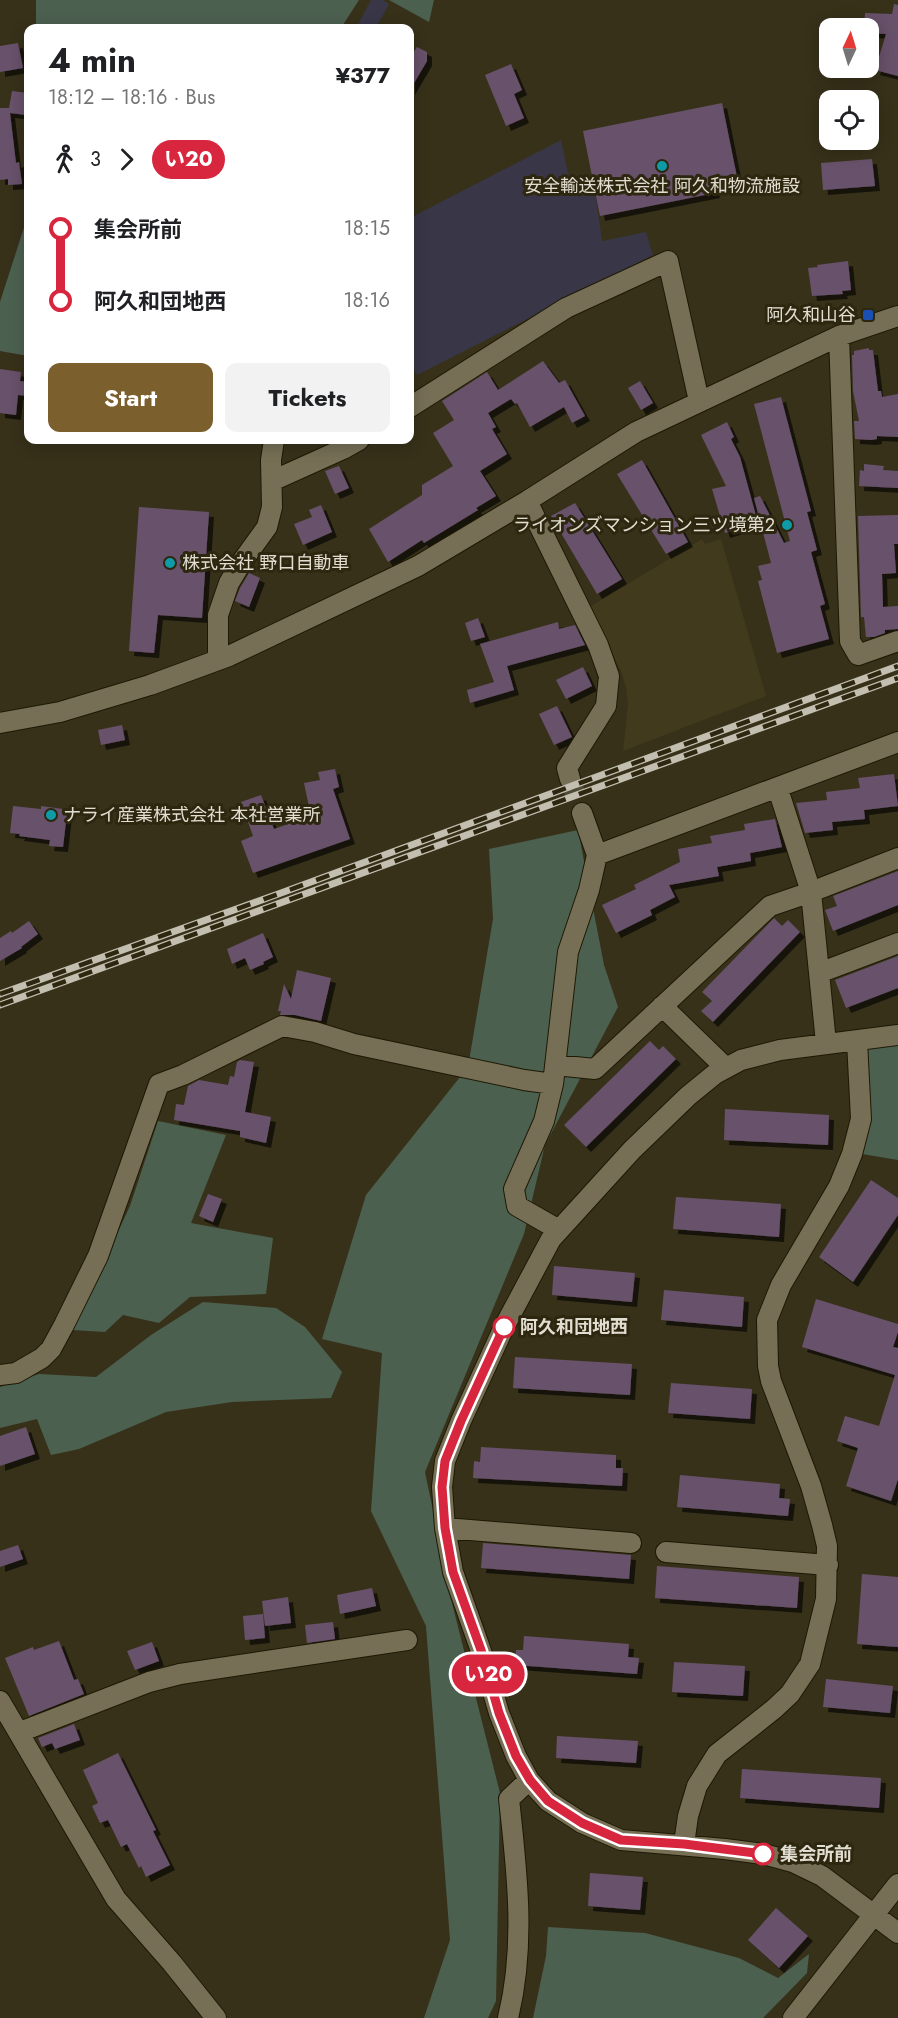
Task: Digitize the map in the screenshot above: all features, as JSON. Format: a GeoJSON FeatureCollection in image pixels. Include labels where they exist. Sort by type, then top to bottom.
{"type":"FeatureCollection","features":[{"type":"Feature","properties":{"kind":"street"},"geometry":{"type":"LineString","coordinates":[[414,404],[566,308],[668,261],[699,401]]}},
{"type":"Feature","properties":{"kind":"street"},"geometry":{"type":"LineString","coordinates":[[0,723],[60,712],[150,685],[218,660],[418,566],[636,432],[839,336],[898,316]]}},
{"type":"Feature","properties":{"kind":"street"},"geometry":{"type":"LineString","coordinates":[[839,336],[850,641],[858,655],[898,641]]}},
{"type":"Feature","properties":{"kind":"street"},"geometry":{"type":"LineString","coordinates":[[218,660],[218,615],[229,584],[267,527],[272,507],[271,460],[273,444]]}},
{"type":"Feature","properties":{"kind":"street"},"geometry":{"type":"LineString","coordinates":[[272,481],[352,444]]}},
{"type":"Feature","properties":{"kind":"street"},"geometry":{"type":"LineString","coordinates":[[527,501],[598,645],[609,676],[606,706],[567,768],[570,779]]}},
{"type":"Feature","properties":{"kind":"street"},"geometry":{"type":"LineString","coordinates":[[597,855],[778,789],[898,742]]}},
{"type":"Feature","properties":{"kind":"street"},"geometry":{"type":"LineString","coordinates":[[778,789],[811,892],[826,1044]]}},
{"type":"Feature","properties":{"kind":"street"},"geometry":{"type":"LineString","coordinates":[[559,1230],[517,1206],[514,1189],[544,1121],[554,1074],[568,952],[589,891],[597,855],[582,813]]}},
{"type":"Feature","properties":{"kind":"street"},"geometry":{"type":"LineString","coordinates":[[0,1375],[16,1373],[42,1358],[51,1349],[60,1333],[98,1256],[159,1084],[183,1075],[282,1026],[315,1032],[354,1044],[524,1080],[595,1069],[770,906],[898,858]]}},
{"type":"Feature","properties":{"kind":"street"},"geometry":{"type":"LineString","coordinates":[[819,973],[898,943]]}},
{"type":"Feature","properties":{"kind":"street"},"geometry":{"type":"LineString","coordinates":[[662,1006],[726,1068]]}},
{"type":"Feature","properties":{"kind":"street"},"geometry":{"type":"LineString","coordinates":[[898,1035],[780,1050],[741,1060],[706,1082],[632,1150],[550,1239],[504,1327],[461,1421],[445,1461],[442,1487],[445,1528],[453,1572],[481,1650],[499,1713],[516,1756],[530,1780],[548,1801],[582,1823],[621,1840],[684,1844],[763,1854],[793,1862],[822,1876],[898,1934]]}},
{"type":"Feature","properties":{"kind":"street"},"geometry":{"type":"LineString","coordinates":[[684,1844],[688,1816],[697,1786],[717,1754],[790,1694],[810,1664],[826,1599],[827,1546],[811,1486],[771,1381],[768,1366],[767,1320],[781,1285],[839,1186],[852,1154],[861,1119],[857,1041]]}},
{"type":"Feature","properties":{"kind":"street"},"geometry":{"type":"LineString","coordinates":[[445,1528],[631,1543]]}},
{"type":"Feature","properties":{"kind":"street"},"geometry":{"type":"LineString","coordinates":[[666,1552],[828,1565]]}},
{"type":"Feature","properties":{"kind":"street"},"geometry":{"type":"LineString","coordinates":[[20,1732],[140,1686],[173,1676],[407,1640]]}},
{"type":"Feature","properties":{"kind":"street"},"geometry":{"type":"LineString","coordinates":[[0,1701],[116,1899],[216,2018]]}},
{"type":"Feature","properties":{"kind":"street"},"geometry":{"type":"LineString","coordinates":[[508,2018],[516,1980],[519,1940],[519,1890],[509,1799],[530,1780]]}},
{"type":"Feature","properties":{"kind":"street"},"geometry":{"type":"LineString","coordinates":[[793,2018],[898,1884]]}},
{"type":"Feature","properties":{"kind":"shaded area"},"geometry":{"type":"Polygon","coordinates":[[[371,0],[383,0],[389,4],[378,24],[358,24],[371,0]]]}},
{"type":"Feature","properties":{"kind":"shaded area"},"geometry":{"type":"Polygon","coordinates":[[[561,140],[572,192],[595,191],[602,241],[646,232],[653,255],[417,375],[414,370],[414,216],[561,140]]]}},
{"type":"Feature","properties":{"kind":"shaded area"},"geometry":{"type":"Polygon","coordinates":[[[702,539],[705,544],[721,539],[766,696],[623,751],[628,705],[626,687],[621,671],[588,608],[702,539]]]}},
{"type":"Feature","properties":{"kind":"green space"},"geometry":{"type":"Polygon","coordinates":[[[36,0],[359,0],[344,24],[36,24],[36,0]]]}},
{"type":"Feature","properties":{"kind":"green space"},"geometry":{"type":"Polygon","coordinates":[[[389,0],[434,0],[429,22],[389,0]]]}},
{"type":"Feature","properties":{"kind":"green space"},"geometry":{"type":"Polygon","coordinates":[[[24,227],[24,355],[0,351],[0,302],[24,227]]]}},
{"type":"Feature","properties":{"kind":"green space"},"geometry":{"type":"Polygon","coordinates":[[[578,830],[604,965],[618,1007],[545,1145],[524,1234],[425,1472],[453,1607],[500,1793],[496,2001],[488,2018],[424,2018],[450,1940],[426,1626],[371,1511],[382,1353],[322,1339],[366,1195],[468,1067],[493,919],[489,849],[578,830]]]}},
{"type":"Feature","properties":{"kind":"green space"},"geometry":{"type":"Polygon","coordinates":[[[898,1041],[898,1160],[862,1154],[862,1046],[898,1041]]]}},
{"type":"Feature","properties":{"kind":"green space"},"geometry":{"type":"Polygon","coordinates":[[[158,1121],[226,1135],[191,1223],[273,1238],[266,1294],[190,1297],[159,1323],[123,1315],[105,1332],[72,1330],[130,1206],[158,1121]]]}},
{"type":"Feature","properties":{"kind":"green space"},"geometry":{"type":"Polygon","coordinates":[[[203,1302],[276,1308],[305,1327],[342,1372],[331,1398],[232,1402],[166,1412],[79,1449],[51,1455],[37,1419],[0,1428],[0,1387],[39,1374],[96,1377],[151,1335],[203,1302]]]}},
{"type":"Feature","properties":{"kind":"green space"},"geometry":{"type":"Polygon","coordinates":[[[548,1927],[645,1933],[739,1958],[778,1978],[809,1954],[807,1973],[763,2018],[533,2018],[546,1956],[548,1927]]]}},
{"type":"Feature","properties":{"kind":"building"},"geometry":{"type":"Polygon","coordinates":[[[894,4],[898,5],[898,76],[879,71],[879,57],[886,34],[879,34],[879,18],[865,18],[865,13],[892,14],[894,4]]]}},
{"type":"Feature","properties":{"kind":"building"},"geometry":{"type":"Polygon","coordinates":[[[18,43],[23,68],[0,72],[0,46],[18,43]]]}},
{"type":"Feature","properties":{"kind":"building"},"geometry":{"type":"Polygon","coordinates":[[[417,47],[427,52],[427,61],[414,83],[414,52],[417,47]]]}},
{"type":"Feature","properties":{"kind":"building"},"geometry":{"type":"Polygon","coordinates":[[[511,64],[522,90],[514,94],[524,118],[506,126],[485,75],[511,64]]]}},
{"type":"Feature","properties":{"kind":"building"},"geometry":{"type":"Polygon","coordinates":[[[12,91],[24,92],[24,115],[10,113],[16,163],[19,162],[22,184],[8,185],[8,179],[0,180],[0,108],[9,108],[12,91]]]}},
{"type":"Feature","properties":{"kind":"building","name":"安全輸送株式会社 阿久和物流施設"},"geometry":{"type":"Polygon","coordinates":[[[722,103],[737,177],[712,182],[715,193],[600,216],[583,131],[722,103]]]}},
{"type":"Feature","properties":{"kind":"building"},"geometry":{"type":"Polygon","coordinates":[[[872,159],[875,186],[823,190],[821,163],[872,159]]]}},
{"type":"Feature","properties":{"kind":"building"},"geometry":{"type":"Polygon","coordinates":[[[848,261],[851,290],[842,291],[843,294],[812,296],[808,268],[848,261]]]}},
{"type":"Feature","properties":{"kind":"building"},"geometry":{"type":"Polygon","coordinates":[[[869,348],[873,350],[878,391],[881,391],[882,397],[898,394],[898,437],[877,436],[877,439],[871,440],[855,439],[854,421],[859,421],[853,391],[852,355],[854,351],[869,348]]]}},
{"type":"Feature","properties":{"kind":"building"},"geometry":{"type":"Polygon","coordinates":[[[543,361],[559,383],[565,380],[585,416],[572,423],[564,407],[530,427],[517,403],[515,404],[511,399],[488,413],[496,427],[492,429],[507,454],[480,471],[496,496],[476,508],[478,510],[424,543],[422,540],[388,562],[369,529],[422,495],[422,485],[453,466],[433,433],[454,420],[442,401],[487,372],[498,390],[543,361]]]}},
{"type":"Feature","properties":{"kind":"building"},"geometry":{"type":"Polygon","coordinates":[[[0,369],[21,372],[20,381],[24,382],[24,396],[18,395],[16,415],[0,413],[0,369]]]}},
{"type":"Feature","properties":{"kind":"building"},"geometry":{"type":"Polygon","coordinates":[[[640,381],[653,403],[641,410],[628,388],[640,381]]]}},
{"type":"Feature","properties":{"kind":"building","name":"ライオンズマンション三ツ境第2"},"geometry":{"type":"Polygon","coordinates":[[[781,397],[811,511],[807,512],[817,550],[811,552],[825,604],[820,606],[829,639],[777,653],[758,581],[762,580],[758,566],[771,563],[754,498],[760,496],[784,543],[790,541],[754,404],[781,397]]]}},
{"type":"Feature","properties":{"kind":"building"},"geometry":{"type":"Polygon","coordinates":[[[727,422],[734,437],[731,439],[740,457],[758,523],[725,533],[712,489],[726,486],[701,435],[727,422]]]}},
{"type":"Feature","properties":{"kind":"building"},"geometry":{"type":"Polygon","coordinates":[[[642,460],[688,542],[666,554],[617,474],[642,460]]]}},
{"type":"Feature","properties":{"kind":"building"},"geometry":{"type":"Polygon","coordinates":[[[864,464],[884,466],[883,470],[898,471],[898,488],[859,486],[860,470],[864,471],[864,464]]]}},
{"type":"Feature","properties":{"kind":"building"},"geometry":{"type":"Polygon","coordinates":[[[339,466],[349,488],[335,494],[325,471],[339,466]]]}},
{"type":"Feature","properties":{"kind":"building"},"geometry":{"type":"Polygon","coordinates":[[[575,503],[622,579],[597,594],[551,516],[575,503]]]}},
{"type":"Feature","properties":{"kind":"building"},"geometry":{"type":"Polygon","coordinates":[[[321,505],[332,532],[303,545],[294,524],[312,517],[309,510],[321,505]]]}},
{"type":"Feature","properties":{"kind":"building","name":"株式会社 野口自動車"},"geometry":{"type":"Polygon","coordinates":[[[139,507],[209,512],[202,618],[158,615],[154,653],[129,651],[139,507]]]}},
{"type":"Feature","properties":{"kind":"building"},"geometry":{"type":"Polygon","coordinates":[[[898,515],[898,544],[894,544],[896,573],[882,574],[883,607],[898,606],[898,629],[885,630],[885,633],[866,637],[864,617],[861,617],[858,516],[898,515]]]}},
{"type":"Feature","properties":{"kind":"building"},"geometry":{"type":"Polygon","coordinates":[[[249,573],[260,578],[249,607],[235,601],[249,573]]]}},
{"type":"Feature","properties":{"kind":"building"},"geometry":{"type":"Polygon","coordinates":[[[478,618],[485,637],[471,641],[465,623],[478,618]]]}},
{"type":"Feature","properties":{"kind":"building"},"geometry":{"type":"Polygon","coordinates":[[[558,622],[559,629],[575,625],[585,645],[507,666],[514,690],[470,703],[467,690],[494,682],[480,644],[558,622]]]}},
{"type":"Feature","properties":{"kind":"building"},"geometry":{"type":"Polygon","coordinates":[[[583,667],[592,686],[566,699],[556,680],[583,667]]]}},
{"type":"Feature","properties":{"kind":"building"},"geometry":{"type":"Polygon","coordinates":[[[557,706],[572,737],[554,745],[539,714],[557,706]]]}},
{"type":"Feature","properties":{"kind":"building"},"geometry":{"type":"Polygon","coordinates":[[[122,725],[125,740],[101,745],[98,730],[122,725]]]}},
{"type":"Feature","properties":{"kind":"building"},"geometry":{"type":"Polygon","coordinates":[[[335,769],[339,787],[333,789],[350,839],[253,873],[241,841],[253,836],[241,802],[261,795],[274,829],[311,816],[304,783],[320,780],[318,772],[335,769]]]}},
{"type":"Feature","properties":{"kind":"building"},"geometry":{"type":"Polygon","coordinates":[[[894,774],[898,806],[864,810],[865,819],[832,822],[833,830],[805,833],[796,803],[827,800],[826,792],[860,788],[858,778],[894,774]]]}},
{"type":"Feature","properties":{"kind":"building"},"geometry":{"type":"Polygon","coordinates":[[[13,806],[63,809],[63,813],[67,813],[63,847],[49,846],[50,840],[10,833],[13,806]]]}},
{"type":"Feature","properties":{"kind":"building"},"geometry":{"type":"Polygon","coordinates":[[[775,819],[782,847],[750,853],[751,861],[717,867],[719,876],[669,885],[675,897],[650,910],[652,915],[616,933],[602,905],[636,889],[634,885],[680,862],[678,849],[712,843],[710,836],[745,830],[744,824],[775,819]]]}},
{"type":"Feature","properties":{"kind":"building"},"geometry":{"type":"Polygon","coordinates":[[[898,871],[898,905],[833,931],[825,910],[837,906],[833,896],[898,871]]]}},
{"type":"Feature","properties":{"kind":"building"},"geometry":{"type":"Polygon","coordinates":[[[774,918],[782,926],[788,920],[800,932],[713,1022],[701,1011],[712,1001],[702,992],[774,918]]]}},
{"type":"Feature","properties":{"kind":"building"},"geometry":{"type":"Polygon","coordinates":[[[29,921],[38,934],[22,948],[0,961],[0,938],[29,921]]]}},
{"type":"Feature","properties":{"kind":"building"},"geometry":{"type":"Polygon","coordinates":[[[263,933],[273,957],[250,970],[245,958],[232,964],[227,949],[263,933]]]}},
{"type":"Feature","properties":{"kind":"building"},"geometry":{"type":"Polygon","coordinates":[[[898,956],[898,988],[846,1008],[835,980],[898,956]]]}},
{"type":"Feature","properties":{"kind":"building"},"geometry":{"type":"Polygon","coordinates":[[[297,970],[331,978],[321,1021],[295,1015],[280,1015],[281,1011],[278,1011],[284,984],[291,999],[297,970]]]}},
{"type":"Feature","properties":{"kind":"building"},"geometry":{"type":"Polygon","coordinates":[[[650,1041],[659,1050],[663,1046],[676,1059],[586,1147],[564,1125],[650,1041]]]}},
{"type":"Feature","properties":{"kind":"building"},"geometry":{"type":"Polygon","coordinates":[[[240,1060],[254,1062],[245,1112],[271,1117],[266,1143],[240,1137],[240,1131],[174,1120],[176,1104],[184,1105],[188,1086],[199,1080],[228,1085],[230,1076],[234,1077],[237,1062],[240,1060]]]}},
{"type":"Feature","properties":{"kind":"building"},"geometry":{"type":"Polygon","coordinates":[[[725,1109],[829,1115],[828,1145],[724,1140],[725,1109]]]}},
{"type":"Feature","properties":{"kind":"building"},"geometry":{"type":"Polygon","coordinates":[[[871,1180],[898,1198],[898,1215],[853,1282],[819,1257],[871,1180]]]}},
{"type":"Feature","properties":{"kind":"building"},"geometry":{"type":"Polygon","coordinates":[[[208,1194],[222,1199],[213,1222],[199,1216],[208,1194]]]}},
{"type":"Feature","properties":{"kind":"building"},"geometry":{"type":"Polygon","coordinates":[[[676,1197],[781,1204],[779,1237],[673,1229],[676,1197]]]}},
{"type":"Feature","properties":{"kind":"building"},"geometry":{"type":"Polygon","coordinates":[[[554,1266],[635,1273],[632,1302],[552,1295],[554,1266]]]}},
{"type":"Feature","properties":{"kind":"building"},"geometry":{"type":"Polygon","coordinates":[[[664,1290],[744,1297],[742,1327],[661,1320],[664,1290]]]}},
{"type":"Feature","properties":{"kind":"building"},"geometry":{"type":"Polygon","coordinates":[[[816,1299],[898,1324],[893,1347],[898,1348],[898,1479],[891,1501],[846,1486],[858,1448],[837,1441],[845,1416],[879,1426],[895,1375],[802,1347],[816,1299]]]}},
{"type":"Feature","properties":{"kind":"building"},"geometry":{"type":"Polygon","coordinates":[[[515,1357],[632,1364],[630,1395],[513,1388],[515,1357]]]}},
{"type":"Feature","properties":{"kind":"building"},"geometry":{"type":"Polygon","coordinates":[[[671,1383],[752,1389],[750,1419],[668,1413],[671,1383]]]}},
{"type":"Feature","properties":{"kind":"building"},"geometry":{"type":"Polygon","coordinates":[[[26,1427],[35,1454],[0,1466],[0,1436],[26,1427]]]}},
{"type":"Feature","properties":{"kind":"building"},"geometry":{"type":"Polygon","coordinates":[[[481,1447],[616,1455],[616,1468],[623,1468],[622,1486],[473,1478],[474,1461],[480,1462],[481,1447]]]}},
{"type":"Feature","properties":{"kind":"building"},"geometry":{"type":"Polygon","coordinates":[[[680,1475],[780,1484],[779,1498],[790,1499],[788,1516],[677,1507],[680,1475]]]}},
{"type":"Feature","properties":{"kind":"building"},"geometry":{"type":"Polygon","coordinates":[[[483,1543],[631,1555],[629,1579],[481,1568],[483,1543]]]}},
{"type":"Feature","properties":{"kind":"building"},"geometry":{"type":"Polygon","coordinates":[[[18,1545],[23,1559],[0,1567],[0,1551],[18,1545]]]}},
{"type":"Feature","properties":{"kind":"building"},"geometry":{"type":"Polygon","coordinates":[[[657,1566],[799,1577],[797,1608],[655,1598],[657,1566]]]}},
{"type":"Feature","properties":{"kind":"building"},"geometry":{"type":"Polygon","coordinates":[[[862,1574],[898,1577],[898,1647],[857,1644],[862,1574]]]}},
{"type":"Feature","properties":{"kind":"building"},"geometry":{"type":"Polygon","coordinates":[[[372,1588],[376,1606],[340,1614],[337,1595],[372,1588]]]}},
{"type":"Feature","properties":{"kind":"building"},"geometry":{"type":"Polygon","coordinates":[[[288,1597],[291,1623],[265,1626],[262,1601],[288,1597]]]}},
{"type":"Feature","properties":{"kind":"building"},"geometry":{"type":"Polygon","coordinates":[[[263,1614],[265,1638],[245,1640],[243,1616],[263,1614]]]}},
{"type":"Feature","properties":{"kind":"building"},"geometry":{"type":"Polygon","coordinates":[[[333,1622],[335,1639],[307,1643],[305,1625],[333,1622]]]}},
{"type":"Feature","properties":{"kind":"building"},"geometry":{"type":"Polygon","coordinates":[[[524,1636],[629,1644],[628,1657],[639,1658],[637,1674],[515,1665],[516,1650],[523,1650],[524,1636]]]}},
{"type":"Feature","properties":{"kind":"building"},"geometry":{"type":"Polygon","coordinates":[[[59,1641],[74,1680],[78,1679],[84,1694],[29,1716],[5,1658],[33,1647],[34,1650],[59,1641]]]}},
{"type":"Feature","properties":{"kind":"building"},"geometry":{"type":"Polygon","coordinates":[[[152,1642],[159,1661],[135,1670],[127,1651],[152,1642]]]}},
{"type":"Feature","properties":{"kind":"building"},"geometry":{"type":"Polygon","coordinates":[[[674,1662],[745,1666],[743,1696],[672,1692],[674,1662]]]}},
{"type":"Feature","properties":{"kind":"building"},"geometry":{"type":"Polygon","coordinates":[[[826,1679],[893,1686],[890,1713],[823,1707],[826,1679]]]}},
{"type":"Feature","properties":{"kind":"building"},"geometry":{"type":"Polygon","coordinates":[[[74,1724],[80,1740],[55,1749],[52,1743],[42,1747],[38,1738],[74,1724]]]}},
{"type":"Feature","properties":{"kind":"building"},"geometry":{"type":"Polygon","coordinates":[[[557,1736],[638,1741],[636,1763],[556,1758],[557,1736]]]}},
{"type":"Feature","properties":{"kind":"building"},"geometry":{"type":"Polygon","coordinates":[[[118,1753],[156,1830],[153,1831],[170,1865],[146,1877],[127,1844],[121,1847],[108,1820],[100,1823],[92,1806],[98,1803],[83,1770],[118,1753]]]}},
{"type":"Feature","properties":{"kind":"building"},"geometry":{"type":"Polygon","coordinates":[[[742,1769],[881,1778],[879,1808],[740,1798],[742,1769]]]}},
{"type":"Feature","properties":{"kind":"building"},"geometry":{"type":"Polygon","coordinates":[[[590,1873],[643,1877],[640,1910],[588,1906],[590,1873]]]}},
{"type":"Feature","properties":{"kind":"building"},"geometry":{"type":"Polygon","coordinates":[[[776,1908],[808,1936],[779,1968],[748,1940],[776,1908]]]}},
{"type":"Feature","properties":{"kind":"tunnel"},"geometry":{"type":"LineString","coordinates":[[570,779],[582,813]]}},
{"type":"Feature","properties":{"kind":"railway"},"geometry":{"type":"LineString","coordinates":[[0,994],[898,666]]}},
{"type":"Feature","properties":{"kind":"railway"},"geometry":{"type":"LineString","coordinates":[[0,1005],[898,678]]}},
{"type":"Feature","properties":{"kind":"bus line","name":"い20"},"geometry":{"type":"LineString","coordinates":[[504,1327],[445,1461],[442,1487],[445,1528],[453,1572],[481,1650],[499,1713],[516,1756],[530,1780],[548,1801],[582,1823],[621,1840],[684,1844],[763,1854]]}},
{"type":"Feature","properties":{"kind":"place","name":"安全輸送株式会社 阿久和物流施設"},"geometry":{"type":"Point","coordinates":[662,166]}},
{"type":"Feature","properties":{"kind":"place","name":"阿久和山谷"},"geometry":{"type":"Point","coordinates":[868,315]}},
{"type":"Feature","properties":{"kind":"place","name":"ライオンズマンション三ツ境第2"},"geometry":{"type":"Point","coordinates":[787,525]}},
{"type":"Feature","properties":{"kind":"place","name":"株式会社 野口自動車"},"geometry":{"type":"Point","coordinates":[170,563]}},
{"type":"Feature","properties":{"kind":"place","name":"ナライ産業株式会社 本社営業所"},"geometry":{"type":"Point","coordinates":[51,815]}},
{"type":"Feature","properties":{"kind":"place","name":"阿久和団地西"},"geometry":{"type":"Point","coordinates":[504,1327]}},
{"type":"Feature","properties":{"kind":"place","name":"集会所前"},"geometry":{"type":"Point","coordinates":[763,1854]}}]}
